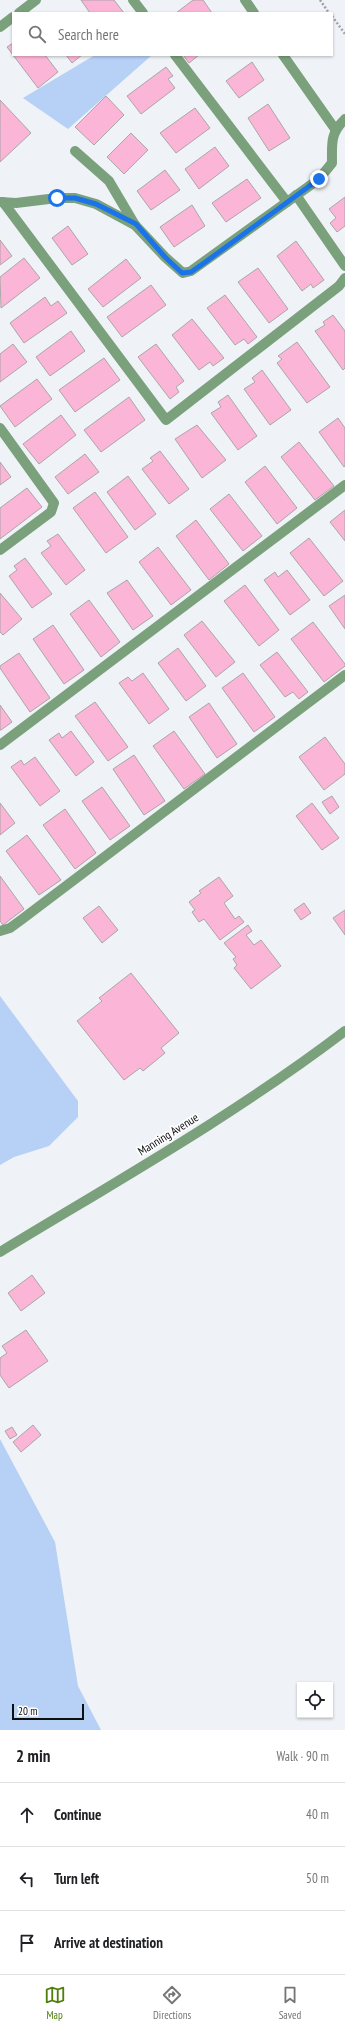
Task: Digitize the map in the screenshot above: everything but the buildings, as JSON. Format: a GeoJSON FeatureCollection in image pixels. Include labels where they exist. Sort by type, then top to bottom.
{"type":"FeatureCollection","features":[{"type":"Feature","properties":{"kind":"street"},"geometry":{"type":"LineString","coordinates":[[20,12],[36,0]]}},
{"type":"Feature","properties":{"kind":"street"},"geometry":{"type":"LineString","coordinates":[[133,0],[142,12]]}},
{"type":"Feature","properties":{"kind":"street"},"geometry":{"type":"LineString","coordinates":[[245,0],[253,12]]}},
{"type":"Feature","properties":{"kind":"street"},"geometry":{"type":"LineString","coordinates":[[0,27],[12,18]]}},
{"type":"Feature","properties":{"kind":"street"},"geometry":{"type":"LineString","coordinates":[[176,56],[287,202]]}},
{"type":"Feature","properties":{"kind":"street"},"geometry":{"type":"LineString","coordinates":[[284,56],[335,129]]}},
{"type":"Feature","properties":{"kind":"street"},"geometry":{"type":"LineString","coordinates":[[75,150],[109,181],[136,224],[165,257],[182,273],[191,272],[319,179],[332,163],[332,146],[335,129],[345,119]]}},
{"type":"Feature","properties":{"kind":"street"},"geometry":{"type":"LineString","coordinates":[[296,195],[345,266]]}},
{"type":"Feature","properties":{"kind":"street"},"geometry":{"type":"LineString","coordinates":[[2,202],[16,203],[57,198],[75,198],[96,204],[136,224]]}},
{"type":"Feature","properties":{"kind":"street"},"geometry":{"type":"LineString","coordinates":[[2,202],[166,420],[339,286],[345,278]]}},
{"type":"Feature","properties":{"kind":"street"},"geometry":{"type":"LineString","coordinates":[[0,428],[54,503],[51,512],[0,550]]}},
{"type":"Feature","properties":{"kind":"street"},"geometry":{"type":"LineString","coordinates":[[0,745],[345,485]]}},
{"type":"Feature","properties":{"kind":"street"},"geometry":{"type":"LineString","coordinates":[[0,930],[10,928],[22,920],[345,675]]}},
{"type":"Feature","properties":{"kind":"street","name":"Manning Avenue"},"geometry":{"type":"LineString","coordinates":[[0,1252],[186,1139],[297,1068],[345,1031]]}},
{"type":"Feature","properties":{"kind":"path"},"geometry":{"type":"LineString","coordinates":[[320,0],[328,12]]}},
{"type":"Feature","properties":{"kind":"path"},"geometry":{"type":"LineString","coordinates":[[333,17],[345,34]]}},
{"type":"Feature","properties":{"kind":"shaded area"},"geometry":{"type":"Polygon","coordinates":[[[93,56],[151,56],[68,129],[23,98],[93,56]]]}},
{"type":"Feature","properties":{"kind":"shaded area"},"geometry":{"type":"Polygon","coordinates":[[[0,996],[78,1101],[78,1117],[49,1146],[14,1157],[0,1165],[0,996]]]}},
{"type":"Feature","properties":{"kind":"shaded area"},"geometry":{"type":"Polygon","coordinates":[[[0,1439],[55,1542],[78,1686],[101,1730],[0,1730],[0,1439]]]}},
{"type":"Feature","properties":{"kind":"route"},"geometry":{"type":"LineString","coordinates":[[57,198],[75,198],[96,204],[136,224],[165,257],[182,273],[191,272],[319,179]]}}]}
